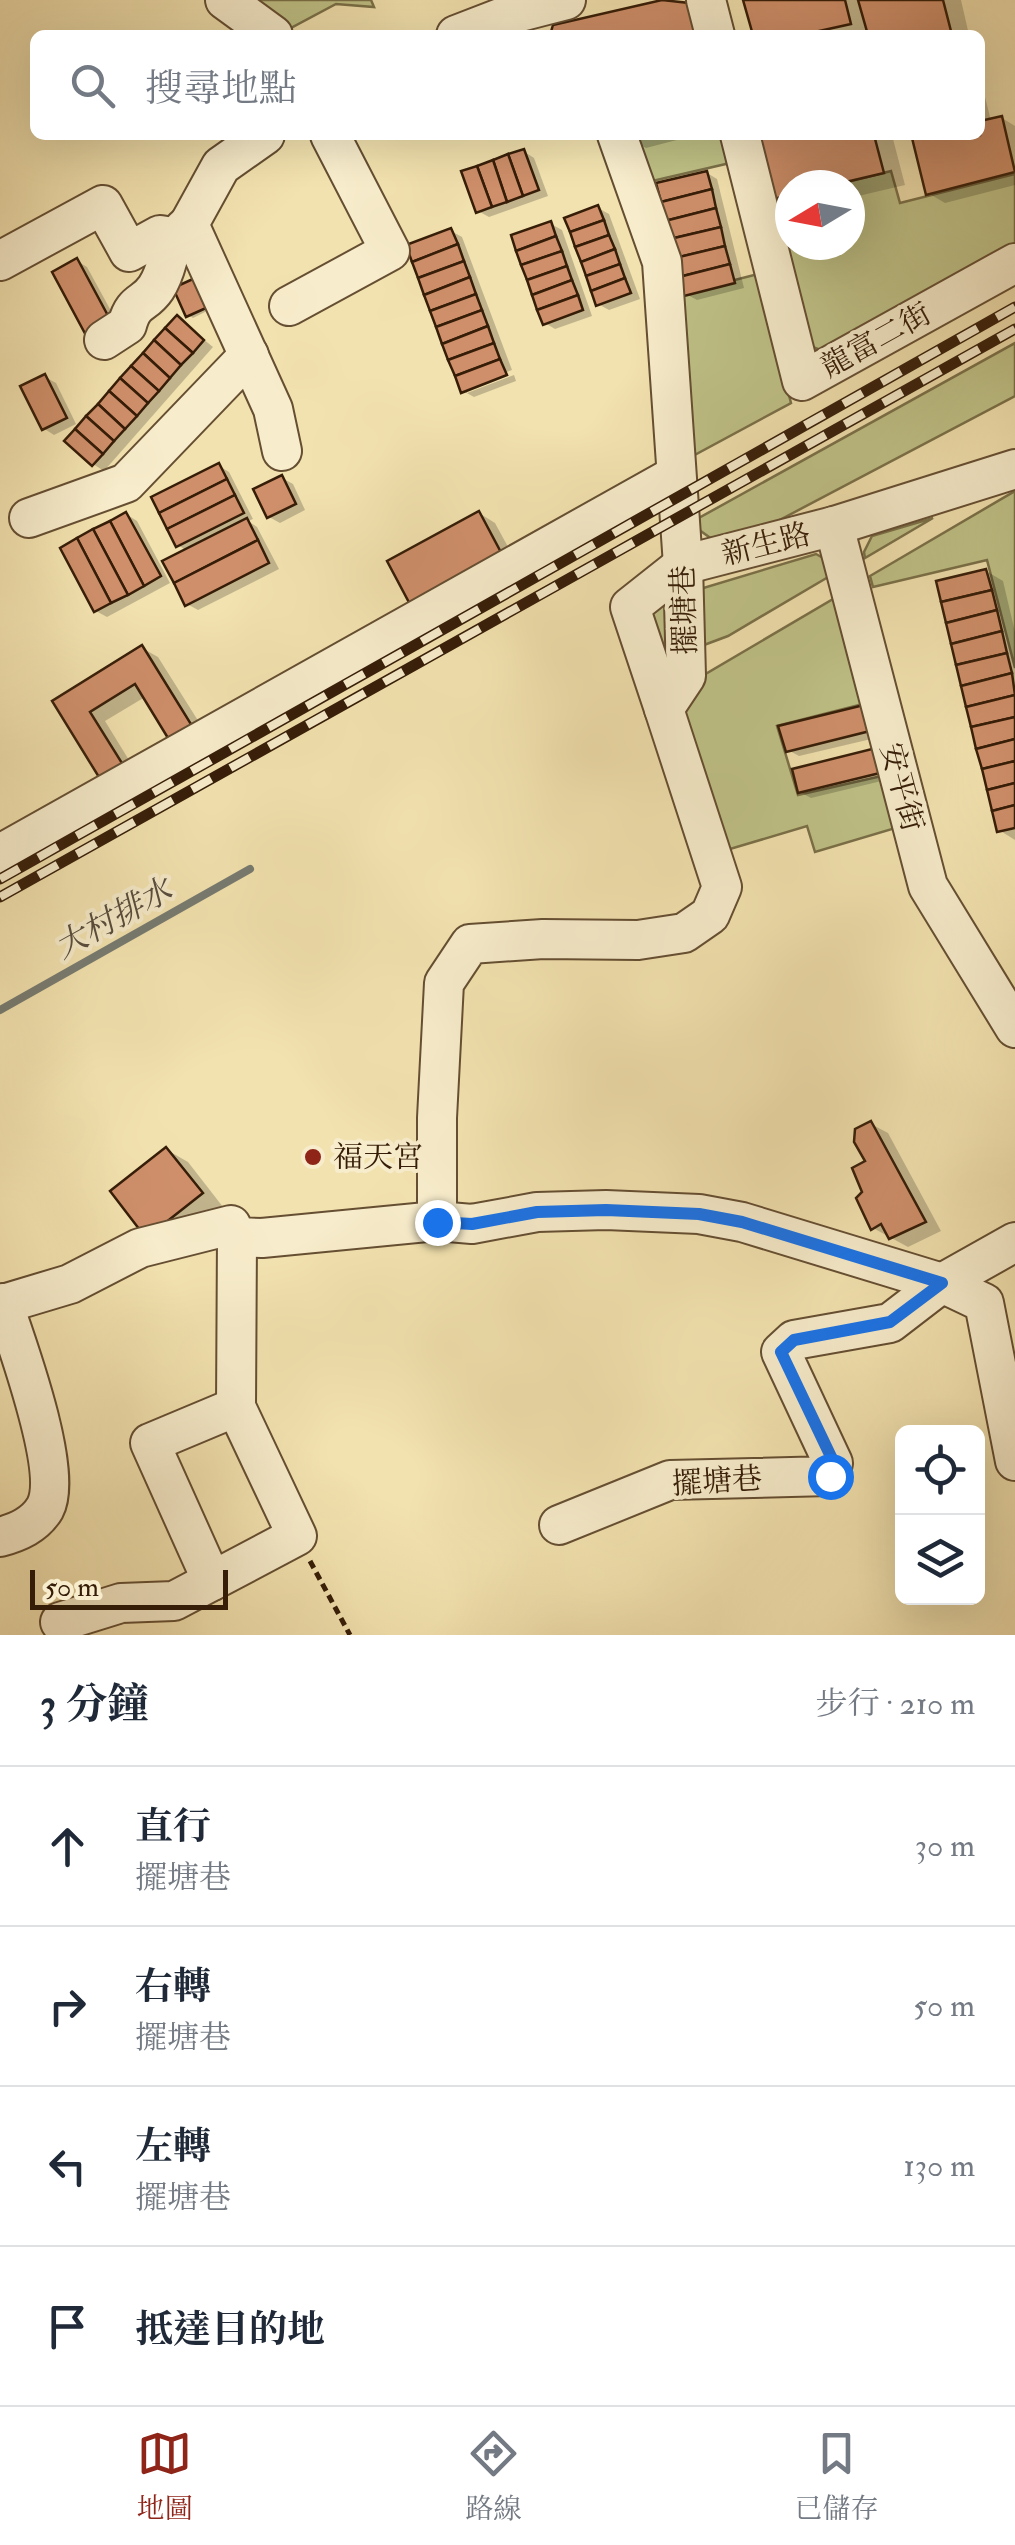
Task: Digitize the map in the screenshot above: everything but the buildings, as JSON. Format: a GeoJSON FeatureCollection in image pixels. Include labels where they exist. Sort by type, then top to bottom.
{"type":"FeatureCollection","features":[{"type":"Feature","properties":{"kind":"street"},"geometry":{"type":"LineString","coordinates":[[225,0],[266,30]]}},
{"type":"Feature","properties":{"kind":"street"},"geometry":{"type":"LineString","coordinates":[[471,30],[566,0]]}},
{"type":"Feature","properties":{"kind":"street"},"geometry":{"type":"LineString","coordinates":[[706,0],[714,30]]}},
{"type":"Feature","properties":{"kind":"street"},"geometry":{"type":"LineString","coordinates":[[104,340],[128,325],[132,308],[160,284],[181,230],[221,166],[258,140]]}},
{"type":"Feature","properties":{"kind":"street"},"geometry":{"type":"LineString","coordinates":[[289,306],[390,251],[333,140]]}},
{"type":"Feature","properties":{"kind":"street","name":"擺塘巷"},"geometry":{"type":"LineString","coordinates":[[618,140],[662,262],[683,565],[686,676],[664,709]]}},
{"type":"Feature","properties":{"kind":"street","name":"龍富二街"},"geometry":{"type":"LineString","coordinates":[[741,140],[802,381],[1015,264]]}},
{"type":"Feature","properties":{"kind":"street"},"geometry":{"type":"LineString","coordinates":[[0,260],[103,205],[129,252],[160,235],[181,230]]}},
{"type":"Feature","properties":{"kind":"street"},"geometry":{"type":"LineString","coordinates":[[181,230],[274,409],[282,451]]}},
{"type":"Feature","properties":{"kind":"street"},"geometry":{"type":"LineString","coordinates":[[30,518],[126,483],[249,356]]}},
{"type":"Feature","properties":{"kind":"street","name":"新生路"},"geometry":{"type":"LineString","coordinates":[[664,709],[630,607],[683,565],[834,526],[1015,468]]}},
{"type":"Feature","properties":{"kind":"street"},"geometry":{"type":"LineString","coordinates":[[0,854],[676,475]]}},
{"type":"Feature","properties":{"kind":"street","name":"安平街"},"geometry":{"type":"LineString","coordinates":[[834,526],[928,886],[1015,1028]]}},
{"type":"Feature","properties":{"kind":"street"},"geometry":{"type":"LineString","coordinates":[[437,1222],[437,1118],[444,984],[470,944],[543,939],[638,940],[684,934],[710,916],[722,888],[664,709]]}},
{"type":"Feature","properties":{"kind":"street"},"geometry":{"type":"LineString","coordinates":[[238,1238],[437,1222],[472,1224],[537,1212],[699,1214],[742,1222],[942,1283],[984,1303],[1015,1461]]}},
{"type":"Feature","properties":{"kind":"street"},"geometry":{"type":"LineString","coordinates":[[0,1537],[38,1517],[45,1507],[50,1484],[31,1385],[2,1304],[70,1284],[140,1248],[231,1224],[238,1238],[236,1406],[297,1536],[174,1600],[121,1604],[60,1622]]}},
{"type":"Feature","properties":{"kind":"street"},"geometry":{"type":"LineString","coordinates":[[942,1283],[1015,1242]]}},
{"type":"Feature","properties":{"kind":"street","name":"擺塘巷"},"geometry":{"type":"LineString","coordinates":[[558,1524],[670,1480],[830,1476],[834,1463],[781,1352],[794,1340],[890,1322],[942,1283]]}},
{"type":"Feature","properties":{"kind":"street"},"geometry":{"type":"LineString","coordinates":[[212,1581],[150,1443],[236,1406]]}},
{"type":"Feature","properties":{"kind":"path"},"geometry":{"type":"LineString","coordinates":[[297,1536],[350,1635]]}},
{"type":"Feature","properties":{"kind":"green space"},"geometry":{"type":"Polygon","coordinates":[[[239,0],[371,0],[374,7],[336,4],[287,30],[239,0]]]}},
{"type":"Feature","properties":{"kind":"green space"},"geometry":{"type":"Polygon","coordinates":[[[624,140],[724,140],[730,163],[648,182],[624,140]]]}},
{"type":"Feature","properties":{"kind":"green space"},"geometry":{"type":"Polygon","coordinates":[[[891,171],[900,203],[1015,174],[1015,252],[831,354],[810,346],[788,260],[865,260],[865,178],[891,171]]]}},
{"type":"Feature","properties":{"kind":"green space"},"geometry":{"type":"Polygon","coordinates":[[[758,274],[791,403],[689,458],[676,295],[758,274]]]}},
{"type":"Feature","properties":{"kind":"green space"},"geometry":{"type":"Polygon","coordinates":[[[1015,343],[1015,396],[772,524],[716,542],[698,529],[697,519],[1015,343]]]}},
{"type":"Feature","properties":{"kind":"green space"},"geometry":{"type":"Polygon","coordinates":[[[1015,491],[1015,668],[987,560],[873,587],[870,576],[1015,491]]]}},
{"type":"Feature","properties":{"kind":"green space"},"geometry":{"type":"Polygon","coordinates":[[[933,518],[865,558],[872,536],[933,518]]]}},
{"type":"Feature","properties":{"kind":"green space"},"geometry":{"type":"Polygon","coordinates":[[[816,554],[832,563],[835,573],[728,636],[656,663],[649,608],[657,602],[816,554]]]}},
{"type":"Feature","properties":{"kind":"green space"},"geometry":{"type":"Polygon","coordinates":[[[840,595],[867,703],[777,726],[798,795],[886,775],[899,827],[815,852],[807,826],[720,852],[663,685],[702,676],[840,595]]]}},
{"type":"Feature","properties":{"kind":"waterway","name":"大村排水"},"geometry":{"type":"LineString","coordinates":[[0,1010],[250,869]]}},
{"type":"Feature","properties":{"kind":"railway"},"geometry":{"type":"LineString","coordinates":[[0,879],[1015,307]]}},
{"type":"Feature","properties":{"kind":"railway"},"geometry":{"type":"LineString","coordinates":[[0,897],[1015,329]]}},
{"type":"Feature","properties":{"kind":"place","name":"福天宮"},"geometry":{"type":"Point","coordinates":[313,1157]}},
{"type":"Feature","properties":{"kind":"route"},"geometry":{"type":"LineString","coordinates":[[437,1222],[472,1224],[537,1212],[699,1214],[742,1222],[942,1283],[890,1322],[794,1340],[781,1352],[834,1463],[830,1476]]}}]}
